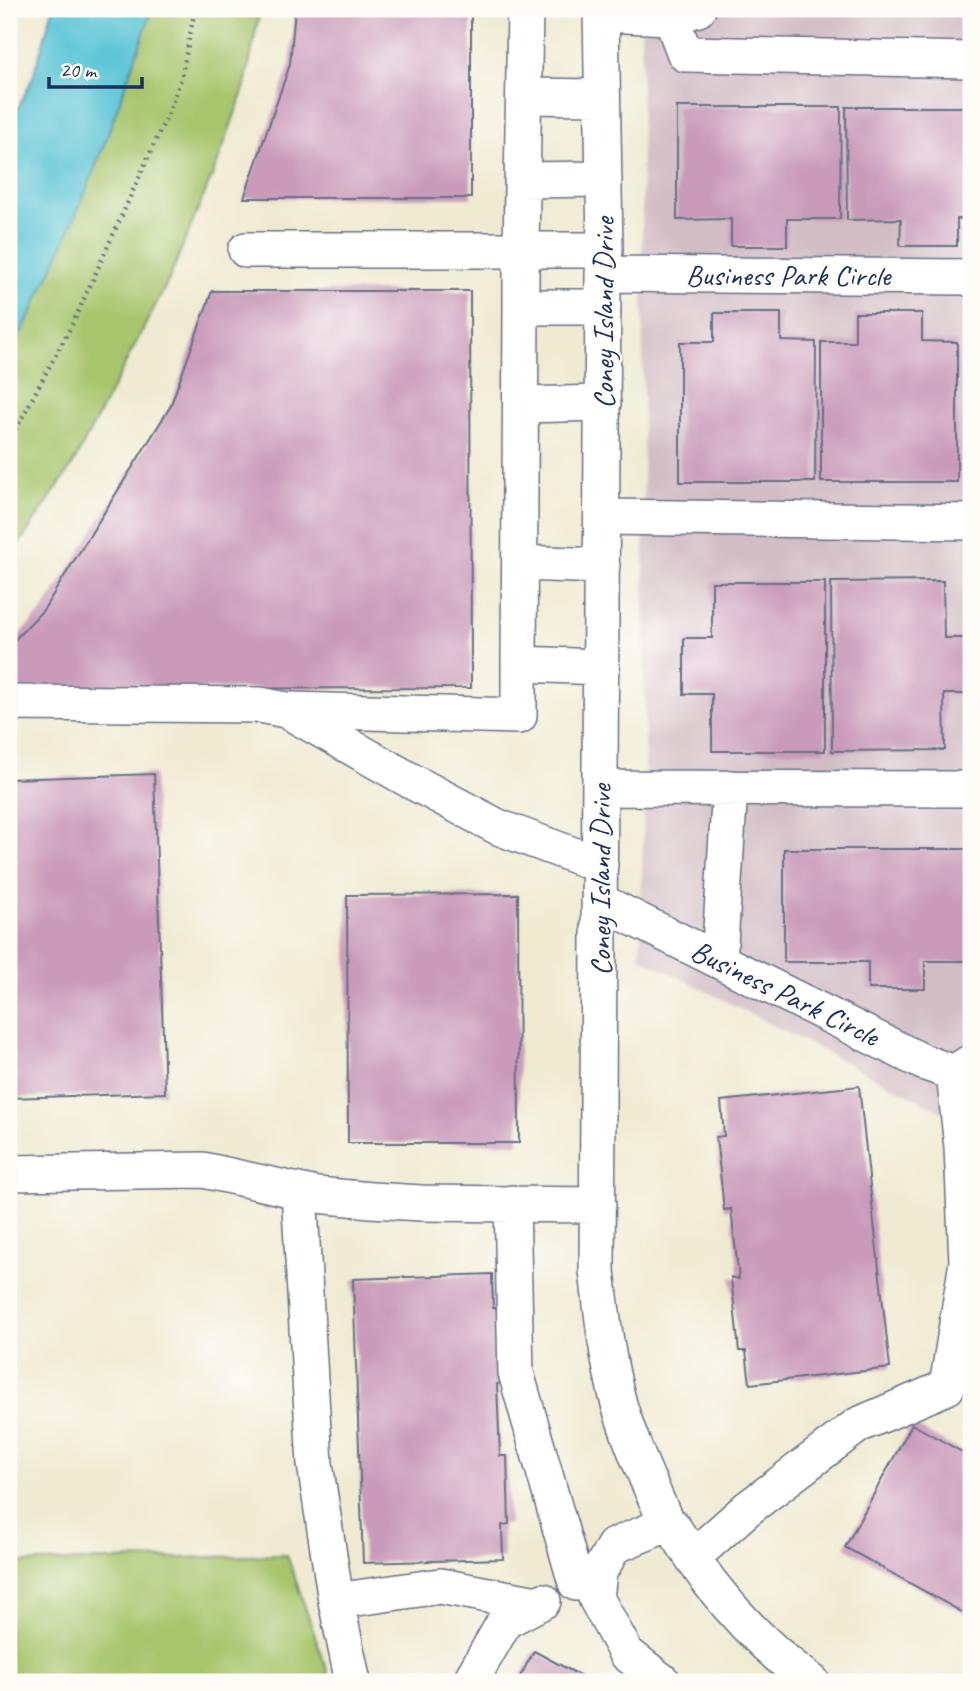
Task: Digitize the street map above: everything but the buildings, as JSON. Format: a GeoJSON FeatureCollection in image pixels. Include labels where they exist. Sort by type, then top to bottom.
{"type":"FeatureCollection","features":[{"type":"Feature","properties":{"kind":"street"},"geometry":{"type":"LineString","coordinates":[[9,703],[260,705],[286,710],[519,716],[525,9]]}},
{"type":"Feature","properties":{"kind":"street"},"geometry":{"type":"LineString","coordinates":[[601,11],[685,13],[685,54],[971,61]]}},
{"type":"Feature","properties":{"kind":"street","name":"Coney Island Drive"},"geometry":{"type":"LineString","coordinates":[[601,11],[604,277],[597,1270],[603,1332],[619,1405],[667,1524],[672,1526],[711,1583],[752,1631],[811,1682]]}},
{"type":"Feature","properties":{"kind":"street"},"geometry":{"type":"LineString","coordinates":[[524,96],[601,97]]}},
{"type":"Feature","properties":{"kind":"street"},"geometry":{"type":"LineString","coordinates":[[522,180],[604,179]]}},
{"type":"Feature","properties":{"kind":"street"},"geometry":{"type":"LineString","coordinates":[[246,250],[521,250],[604,277]]}},
{"type":"Feature","properties":{"kind":"street","name":"Business Park Circle"},"geometry":{"type":"LineString","coordinates":[[604,277],[966,276],[971,279]]}},
{"type":"Feature","properties":{"kind":"street"},"geometry":{"type":"LineString","coordinates":[[521,307],[604,277]]}},
{"type":"Feature","properties":{"kind":"street"},"geometry":{"type":"LineString","coordinates":[[521,405],[603,403]]}},
{"type":"Feature","properties":{"kind":"street"},"geometry":{"type":"LineString","coordinates":[[602,517],[971,522]]}},
{"type":"Feature","properties":{"kind":"street"},"geometry":{"type":"LineString","coordinates":[[520,563],[603,566]]}},
{"type":"Feature","properties":{"kind":"street"},"geometry":{"type":"LineString","coordinates":[[519,664],[602,667]]}},
{"type":"Feature","properties":{"kind":"street"},"geometry":{"type":"LineString","coordinates":[[286,710],[498,827],[600,865]]}},
{"type":"Feature","properties":{"kind":"street"},"geometry":{"type":"LineString","coordinates":[[600,788],[971,789]]}},
{"type":"Feature","properties":{"kind":"street"},"geometry":{"type":"LineString","coordinates":[[719,960],[730,789]]}},
{"type":"Feature","properties":{"kind":"street","name":"Business Park Circle"},"geometry":{"type":"LineString","coordinates":[[599,901],[923,1062],[963,1079]]}},
{"type":"Feature","properties":{"kind":"street"},"geometry":{"type":"LineString","coordinates":[[693,1558],[747,1509],[858,1425],[959,1397],[967,1262],[962,1147],[963,1079]]}},
{"type":"Feature","properties":{"kind":"street"},"geometry":{"type":"LineString","coordinates":[[9,1173],[203,1170],[317,1195],[396,1202],[598,1205]]}},
{"type":"Feature","properties":{"kind":"street"},"geometry":{"type":"LineString","coordinates":[[299,1191],[315,1464],[353,1682]]}},
{"type":"Feature","properties":{"kind":"street"},"geometry":{"type":"LineString","coordinates":[[512,1203],[516,1373],[591,1584],[626,1653],[663,1682]]}},
{"type":"Feature","properties":{"kind":"street"},"geometry":{"type":"LineString","coordinates":[[470,1682],[505,1620],[537,1604],[591,1584],[614,1546],[667,1524]]}},
{"type":"Feature","properties":{"kind":"street"},"geometry":{"type":"LineString","coordinates":[[337,1601],[440,1586],[537,1604]]}},
{"type":"Feature","properties":{"kind":"path"},"geometry":{"type":"LineString","coordinates":[[9,442],[74,321],[170,109],[181,79],[195,9]]}},
{"type":"Feature","properties":{"kind":"shaded area"},"geometry":{"type":"Polygon","coordinates":[[[641,9],[971,9],[971,1127],[640,957],[645,759],[641,9]]]}},
{"type":"Feature","properties":{"kind":"green space"},"geometry":{"type":"Polygon","coordinates":[[[152,9],[260,9],[245,86],[217,164],[169,279],[73,464],[9,559],[9,355],[66,236],[105,143],[152,9]]]}},
{"type":"Feature","properties":{"kind":"green space"},"geometry":{"type":"Polygon","coordinates":[[[287,1555],[331,1682],[9,1682],[9,1563],[287,1555]]]}},
{"type":"Feature","properties":{"kind":"water"},"geometry":{"type":"Polygon","coordinates":[[[53,9],[152,9],[84,194],[56,260],[9,355],[9,127],[33,77],[53,9]]]}}]}
